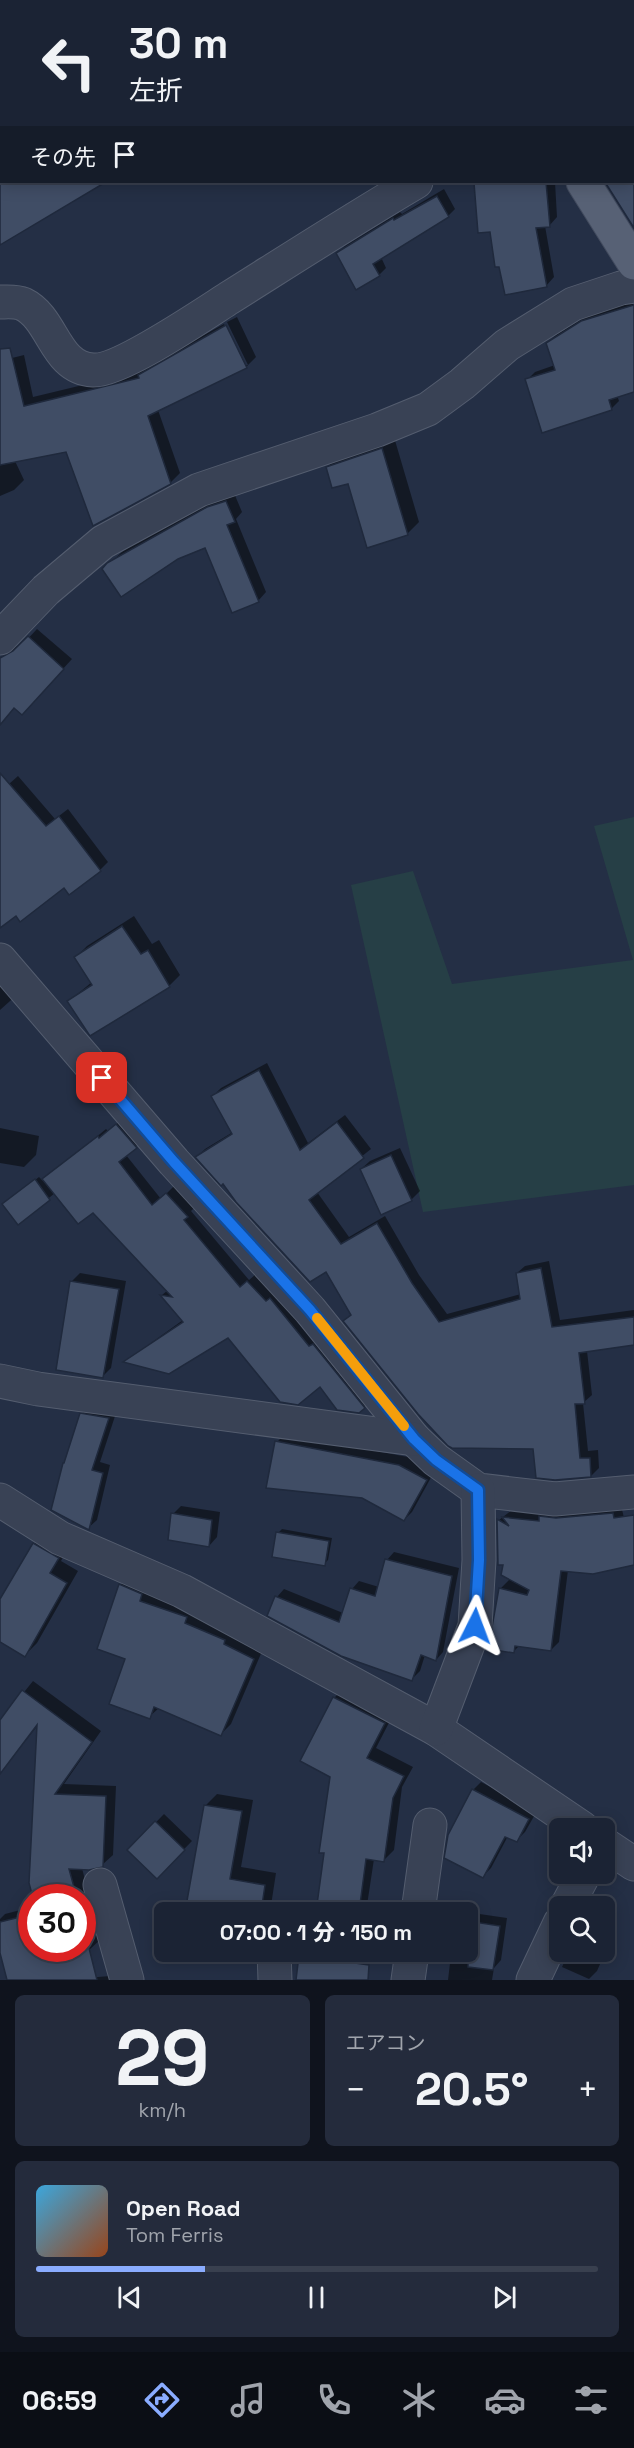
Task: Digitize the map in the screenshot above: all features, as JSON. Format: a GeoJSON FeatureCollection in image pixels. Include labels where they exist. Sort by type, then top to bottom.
{"type":"FeatureCollection","features":[{"type":"Feature","properties":{"kind":"main road"},"geometry":{"type":"LineString","coordinates":[[584,183],[634,263]]}},
{"type":"Feature","properties":{"kind":"street"},"geometry":{"type":"LineString","coordinates":[[0,302],[21,303],[30,309],[45,325],[64,356],[77,367],[95,370],[113,365],[161,340],[414,183]]}},
{"type":"Feature","properties":{"kind":"street"},"geometry":{"type":"LineString","coordinates":[[0,638],[46,590],[103,542],[199,490],[377,430],[428,408],[462,384],[507,345],[573,304],[634,286]]}},
{"type":"Feature","properties":{"kind":"street"},"geometry":{"type":"LineString","coordinates":[[0,960],[174,1162],[310,1310],[414,1439],[436,1460],[478,1490],[555,1499],[634,1492]]}},
{"type":"Feature","properties":{"kind":"street"},"geometry":{"type":"LineString","coordinates":[[0,1381],[38,1389],[414,1439]]}},
{"type":"Feature","properties":{"kind":"street"},"geometry":{"type":"LineString","coordinates":[[436,1729],[475,1626],[479,1560],[478,1490]]}},
{"type":"Feature","properties":{"kind":"street"},"geometry":{"type":"LineString","coordinates":[[0,1500],[60,1538],[182,1591],[436,1729],[567,1818]]}},
{"type":"Feature","properties":{"kind":"street"},"geometry":{"type":"LineString","coordinates":[[419,1902],[430,1825]]}},
{"type":"Feature","properties":{"kind":"street"},"geometry":{"type":"LineString","coordinates":[[615,1851],[634,1864]]}},
{"type":"Feature","properties":{"kind":"street"},"geometry":{"type":"LineString","coordinates":[[100,1885],[127,1980]]}},
{"type":"Feature","properties":{"kind":"street"},"geometry":{"type":"LineString","coordinates":[[533,1980],[549,1946]]}},
{"type":"Feature","properties":{"kind":"street"},"geometry":{"type":"LineString","coordinates":[[274,1962],[275,1980]]}},
{"type":"Feature","properties":{"kind":"street"},"geometry":{"type":"LineString","coordinates":[[408,1980],[411,1962]]}},
{"type":"Feature","properties":{"kind":"green space"},"geometry":{"type":"Polygon","coordinates":[[[634,817],[634,1185],[423,1212],[351,885],[413,871],[452,984],[633,960],[594,826],[634,817]]]}},
{"type":"Feature","properties":{"kind":"building"},"geometry":{"type":"Polygon","coordinates":[[[0,183],[104,183],[0,245],[0,183]]]}},
{"type":"Feature","properties":{"kind":"building"},"geometry":{"type":"Polygon","coordinates":[[[474,183],[546,183],[550,227],[536,228],[547,287],[505,295],[499,267],[495,267],[490,232],[478,233],[474,183]]]}},
{"type":"Feature","properties":{"kind":"building"},"geometry":{"type":"Polygon","coordinates":[[[606,183],[634,183],[634,228],[606,183]]]}},
{"type":"Feature","properties":{"kind":"building"},"geometry":{"type":"Polygon","coordinates":[[[437,196],[449,217],[373,264],[380,276],[356,290],[336,253],[393,218],[394,220],[437,196]]]}},
{"type":"Feature","properties":{"kind":"building"},"geometry":{"type":"Polygon","coordinates":[[[634,305],[634,392],[609,400],[612,410],[542,433],[525,379],[555,370],[546,343],[581,321],[634,305]]]}},
{"type":"Feature","properties":{"kind":"building"},"geometry":{"type":"Polygon","coordinates":[[[226,325],[247,368],[148,416],[171,484],[93,526],[66,452],[0,465],[0,349],[10,348],[24,406],[139,378],[138,375],[226,325]]]}},
{"type":"Feature","properties":{"kind":"building"},"geometry":{"type":"Polygon","coordinates":[[[382,448],[408,535],[367,548],[348,484],[332,488],[326,467],[382,448]]]}},
{"type":"Feature","properties":{"kind":"building"},"geometry":{"type":"Polygon","coordinates":[[[226,501],[235,522],[227,525],[259,602],[232,613],[205,548],[178,559],[121,597],[102,569],[107,563],[207,507],[226,501]]]}},
{"type":"Feature","properties":{"kind":"building"},"geometry":{"type":"Polygon","coordinates":[[[28,636],[64,669],[22,715],[14,708],[0,725],[0,658],[13,651],[28,636]]]}},
{"type":"Feature","properties":{"kind":"building"},"geometry":{"type":"Polygon","coordinates":[[[0,773],[46,826],[59,816],[101,871],[69,895],[64,888],[20,922],[16,916],[0,928],[0,773]]]}},
{"type":"Feature","properties":{"kind":"building"},"geometry":{"type":"Polygon","coordinates":[[[122,926],[141,954],[148,950],[170,987],[90,1036],[67,1001],[92,985],[74,957],[122,926]]]}},
{"type":"Feature","properties":{"kind":"building"},"geometry":{"type":"Polygon","coordinates":[[[259,1070],[300,1150],[337,1122],[364,1158],[309,1200],[341,1244],[377,1223],[412,1283],[439,1322],[520,1299],[516,1273],[541,1268],[552,1327],[634,1317],[634,1345],[579,1353],[585,1404],[575,1404],[580,1458],[590,1458],[591,1477],[555,1480],[536,1478],[533,1449],[452,1448],[448,1446],[418,1414],[343,1321],[351,1315],[326,1272],[310,1282],[236,1202],[223,1184],[221,1186],[195,1157],[232,1134],[211,1096],[259,1070]]]}},
{"type":"Feature","properties":{"kind":"building"},"geometry":{"type":"Polygon","coordinates":[[[116,1124],[137,1148],[119,1162],[152,1205],[166,1193],[188,1217],[184,1220],[240,1287],[247,1281],[266,1301],[270,1298],[309,1346],[313,1344],[365,1408],[359,1413],[337,1410],[320,1387],[298,1405],[280,1402],[228,1338],[169,1374],[123,1362],[183,1322],[160,1295],[172,1297],[93,1213],[78,1224],[42,1179],[116,1124]]]}},
{"type":"Feature","properties":{"kind":"building"},"geometry":{"type":"Polygon","coordinates":[[[391,1155],[412,1201],[381,1215],[360,1169],[391,1155]]]}},
{"type":"Feature","properties":{"kind":"building"},"geometry":{"type":"Polygon","coordinates":[[[35,1179],[50,1200],[18,1225],[2,1204],[35,1179]]]}},
{"type":"Feature","properties":{"kind":"building"},"geometry":{"type":"Polygon","coordinates":[[[70,1281],[119,1289],[103,1378],[56,1370],[70,1281]]]}},
{"type":"Feature","properties":{"kind":"building"},"geometry":{"type":"Polygon","coordinates":[[[80,1413],[109,1418],[92,1470],[103,1473],[89,1530],[51,1510],[63,1463],[80,1413]]]}},
{"type":"Feature","properties":{"kind":"building"},"geometry":{"type":"Polygon","coordinates":[[[275,1441],[399,1465],[427,1480],[404,1521],[362,1498],[266,1488],[275,1441]]]}},
{"type":"Feature","properties":{"kind":"building"},"geometry":{"type":"Polygon","coordinates":[[[171,1513],[212,1520],[209,1547],[168,1540],[171,1513]]]}},
{"type":"Feature","properties":{"kind":"building"},"geometry":{"type":"Polygon","coordinates":[[[613,1513],[614,1518],[634,1515],[634,1565],[593,1574],[561,1571],[551,1651],[515,1646],[514,1653],[488,1649],[499,1588],[527,1595],[529,1590],[501,1575],[503,1565],[498,1565],[497,1519],[509,1526],[502,1517],[539,1521],[539,1516],[556,1518],[613,1513]]]}},
{"type":"Feature","properties":{"kind":"building"},"geometry":{"type":"Polygon","coordinates":[[[276,1532],[329,1541],[325,1566],[272,1557],[276,1532]]]}},
{"type":"Feature","properties":{"kind":"building"},"geometry":{"type":"Polygon","coordinates":[[[33,1543],[59,1558],[50,1573],[67,1583],[25,1657],[0,1642],[0,1599],[33,1543]]]}},
{"type":"Feature","properties":{"kind":"building"},"geometry":{"type":"Polygon","coordinates":[[[385,1559],[452,1576],[436,1661],[421,1655],[412,1681],[341,1656],[267,1616],[275,1596],[339,1622],[350,1588],[375,1596],[385,1559]]]}},
{"type":"Feature","properties":{"kind":"building"},"geometry":{"type":"Polygon","coordinates":[[[119,1584],[142,1594],[140,1601],[187,1617],[185,1623],[225,1640],[224,1644],[254,1659],[221,1736],[154,1707],[150,1719],[109,1704],[125,1659],[97,1649],[119,1584]]]}},
{"type":"Feature","properties":{"kind":"building"},"geometry":{"type":"Polygon","coordinates":[[[22,1690],[92,1742],[55,1794],[106,1796],[103,1867],[89,1870],[69,1869],[73,1884],[29,1884],[37,1725],[0,1774],[0,1720],[22,1690]]]}},
{"type":"Feature","properties":{"kind":"building"},"geometry":{"type":"Polygon","coordinates":[[[333,1697],[385,1723],[367,1758],[404,1776],[393,1798],[384,1862],[366,1859],[360,1902],[317,1902],[324,1853],[319,1853],[330,1777],[300,1761],[333,1697]]]}},
{"type":"Feature","properties":{"kind":"building"},"geometry":{"type":"Polygon","coordinates":[[[472,1789],[529,1819],[517,1842],[505,1837],[483,1878],[444,1858],[448,1835],[472,1789]]]}},
{"type":"Feature","properties":{"kind":"building"},"geometry":{"type":"Polygon","coordinates":[[[204,1805],[242,1811],[230,1879],[265,1885],[262,1902],[187,1902],[204,1805]]]}},
{"type":"Feature","properties":{"kind":"building"},"geometry":{"type":"Polygon","coordinates":[[[155,1821],[185,1850],[157,1879],[127,1850],[155,1821]]]}},
{"type":"Feature","properties":{"kind":"building"},"geometry":{"type":"Polygon","coordinates":[[[18,1918],[18,1962],[92,1962],[97,1980],[7,1980],[0,1953],[0,1922],[18,1918]]]}},
{"type":"Feature","properties":{"kind":"building"},"geometry":{"type":"Polygon","coordinates":[[[478,1923],[500,1926],[493,1970],[468,1967],[468,1962],[478,1962],[478,1923]]]}},
{"type":"Feature","properties":{"kind":"building"},"geometry":{"type":"Polygon","coordinates":[[[298,1962],[348,1962],[369,1965],[368,1980],[296,1980],[298,1962]]]}},
{"type":"Feature","properties":{"kind":"slow traffic"},"geometry":{"type":"LineString","coordinates":[[317,1318],[404,1426]]}},
{"type":"Feature","properties":{"kind":"route"},"geometry":{"type":"LineString","coordinates":[[102,1078],[174,1162],[310,1310],[414,1439],[436,1460],[478,1490],[479,1560],[475,1626]]}}]}
